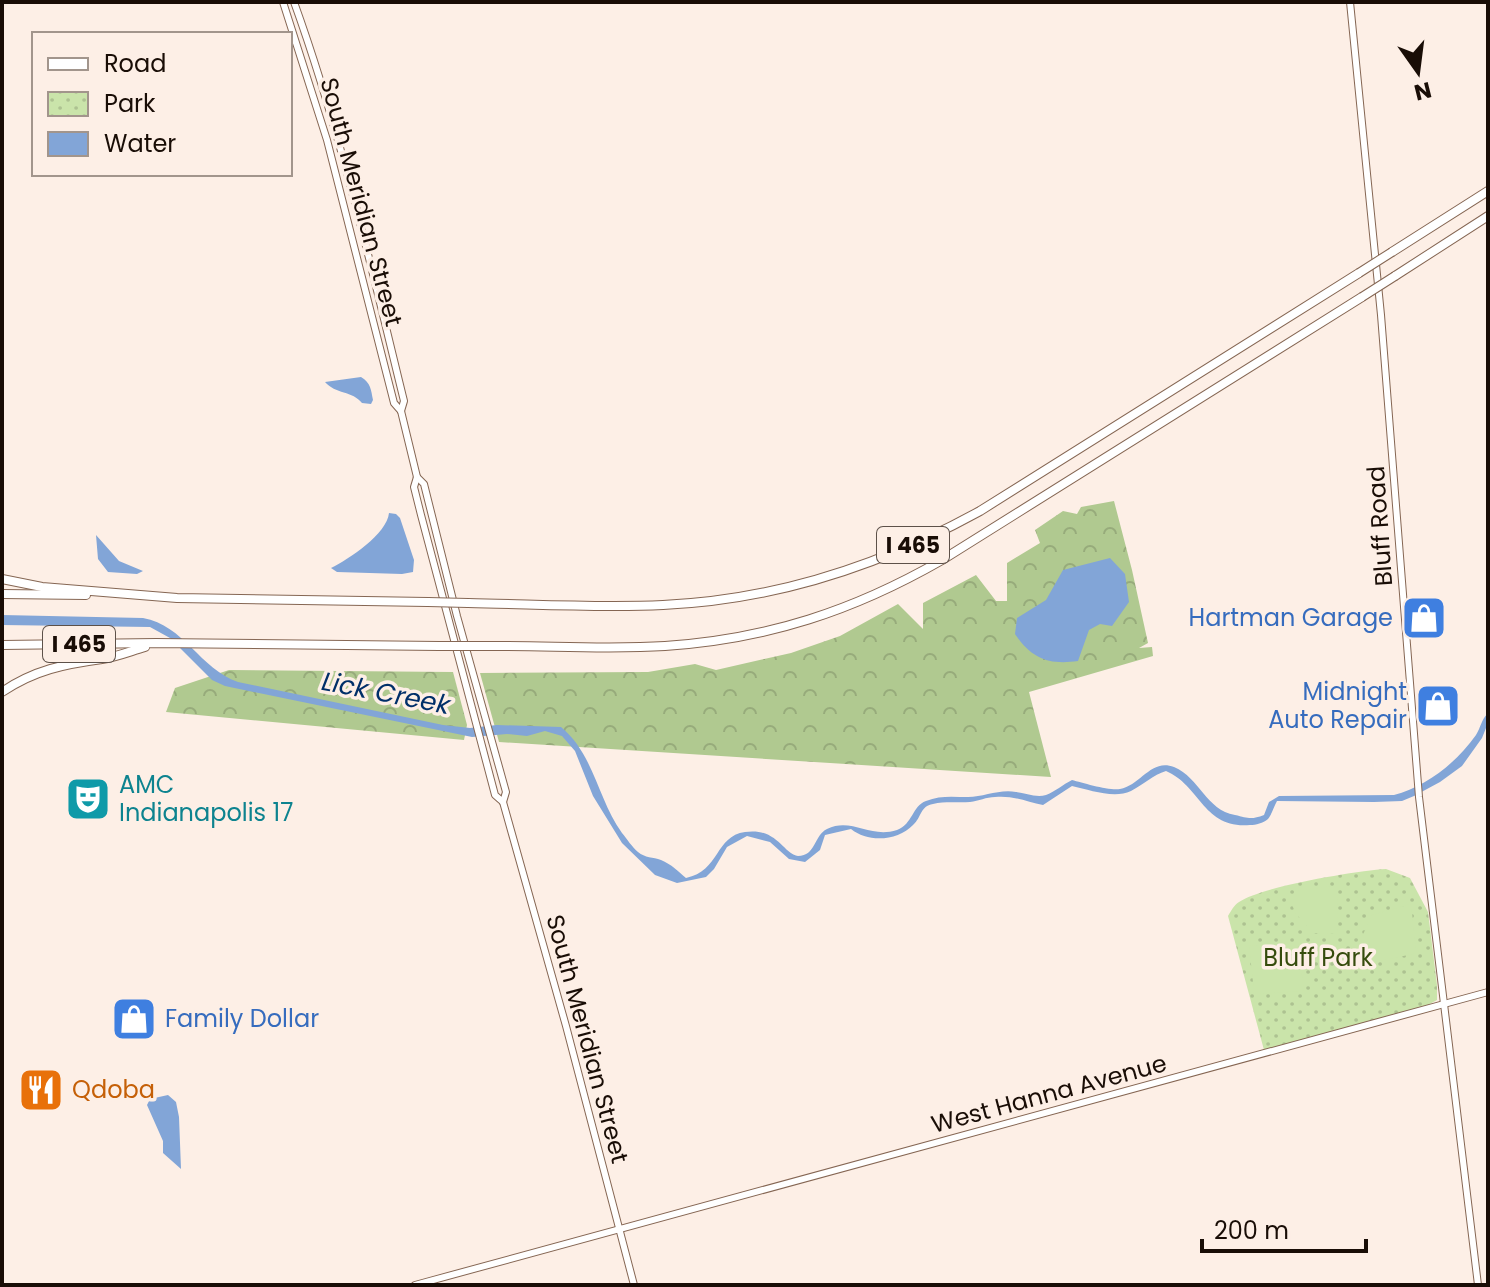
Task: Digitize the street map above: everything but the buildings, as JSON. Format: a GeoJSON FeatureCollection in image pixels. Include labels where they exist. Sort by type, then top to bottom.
{"type":"FeatureCollection","features":[{"type":"Feature","properties":{"kind":"highway","name":"I 465"},"geometry":{"type":"LineString","coordinates":[[2,594],[626,606],[693,603],[774,590],[854,568],[932,536],[980,511],[1488,191]]}},
{"type":"Feature","properties":{"kind":"highway","name":"I 465"},"geometry":{"type":"LineString","coordinates":[[2,645],[156,643],[623,647],[718,641],[794,625],[892,588],[942,560],[1488,216]]}},
{"type":"Feature","properties":{"kind":"highway"},"geometry":{"type":"LineString","coordinates":[[2,579],[42,587],[151,596]]}},
{"type":"Feature","properties":{"kind":"highway"},"geometry":{"type":"LineString","coordinates":[[2,692],[27,677],[54,667],[103,659],[156,643]]}},
{"type":"Feature","properties":{"kind":"main road","name":"South Meridian Street"},"geometry":{"type":"LineString","coordinates":[[283,2],[324,129],[394,403],[401,411],[417,477],[414,487],[473,714],[495,795],[503,802]]}},
{"type":"Feature","properties":{"kind":"main road","name":"South Meridian Street"},"geometry":{"type":"LineString","coordinates":[[296,2],[379,297],[404,401],[401,411]]}},
{"type":"Feature","properties":{"kind":"main road","name":"Bluff Road"},"geometry":{"type":"LineString","coordinates":[[1350,2],[1382,324],[1419,797],[1478,1285]]}},
{"type":"Feature","properties":{"kind":"main road","name":"South Meridian Street"},"geometry":{"type":"LineString","coordinates":[[417,477],[424,484],[506,792],[503,802],[634,1285]]}},
{"type":"Feature","properties":{"kind":"main road","name":"West Hanna Avenue"},"geometry":{"type":"LineString","coordinates":[[415,1285],[1488,992]]}},
{"type":"Feature","properties":{"kind":"green space"},"geometry":{"type":"Polygon","coordinates":[[[1114,501],[1148,643],[1139,648],[1152,647],[1153,656],[1029,692],[1051,777],[499,742],[480,673],[648,672],[695,664],[716,670],[791,653],[840,636],[898,604],[923,629],[923,603],[976,575],[996,601],[1007,601],[1007,563],[1040,543],[1035,530],[1063,511],[1077,514],[1081,507],[1114,501]]]}},
{"type":"Feature","properties":{"kind":"green space"},"geometry":{"type":"Polygon","coordinates":[[[229,670],[453,672],[467,725],[464,740],[166,712],[175,688],[229,670]]]}},
{"type":"Feature","properties":{"kind":"green space","name":"Bluff Park"},"geometry":{"type":"Polygon","coordinates":[[[1386,869],[1410,878],[1428,912],[1437,1000],[1426,1006],[1264,1050],[1228,916],[1233,908],[1239,902],[1268,890],[1386,869]]]}},
{"type":"Feature","properties":{"kind":"green space"},"geometry":{"type":"Polygon","coordinates":[[[1331,886],[1337,890],[1338,934],[1313,933],[1296,914],[1289,898],[1297,891],[1331,886]]]}},
{"type":"Feature","properties":{"kind":"green space"},"geometry":{"type":"Polygon","coordinates":[[[1411,904],[1416,949],[1413,954],[1360,965],[1359,943],[1372,915],[1411,904]]]}},
{"type":"Feature","properties":{"kind":"green space"},"geometry":{"type":"Polygon","coordinates":[[[1277,944],[1298,963],[1303,991],[1260,994],[1254,991],[1249,946],[1277,944]]]}},
{"type":"Feature","properties":{"kind":"water"},"geometry":{"type":"Polygon","coordinates":[[[361,377],[370,387],[371,404],[362,403],[325,382],[361,377]]]}},
{"type":"Feature","properties":{"kind":"water"},"geometry":{"type":"Polygon","coordinates":[[[389,513],[400,518],[414,560],[413,572],[337,572],[331,568],[375,537],[389,513]]]}},
{"type":"Feature","properties":{"kind":"water"},"geometry":{"type":"Polygon","coordinates":[[[96,535],[119,561],[143,571],[137,574],[108,572],[98,559],[96,535]]]}},
{"type":"Feature","properties":{"kind":"water"},"geometry":{"type":"Polygon","coordinates":[[[1110,558],[1125,574],[1129,602],[1112,626],[1100,624],[1089,630],[1078,661],[1050,661],[1035,655],[1015,634],[1017,618],[1046,600],[1063,570],[1110,558]]]}},
{"type":"Feature","properties":{"kind":"water","name":"Lick Creek"},"geometry":{"type":"Polygon","coordinates":[[[2,615],[143,618],[170,629],[213,668],[238,682],[443,725],[470,728],[497,725],[561,727],[581,750],[622,833],[638,852],[661,860],[686,878],[705,868],[728,840],[745,832],[772,837],[798,856],[808,853],[823,832],[836,826],[878,832],[897,830],[906,824],[921,803],[931,799],[1004,792],[1042,796],[1072,780],[1120,789],[1152,769],[1166,765],[1183,772],[1217,807],[1246,818],[1264,815],[1269,802],[1279,796],[1394,795],[1429,780],[1450,764],[1476,735],[1488,713],[1488,723],[1482,738],[1462,766],[1440,782],[1402,801],[1277,801],[1264,822],[1234,824],[1212,814],[1187,786],[1166,771],[1124,793],[1102,793],[1072,786],[1043,805],[1001,797],[933,804],[923,809],[907,830],[891,837],[866,837],[851,829],[825,835],[820,850],[805,862],[789,859],[770,842],[747,836],[727,847],[706,877],[677,883],[655,875],[622,843],[593,796],[575,751],[562,736],[545,731],[527,736],[472,737],[225,686],[212,680],[170,638],[150,627],[2,625],[2,615]]]}},
{"type":"Feature","properties":{"kind":"water"},"geometry":{"type":"Polygon","coordinates":[[[168,1095],[176,1102],[179,1117],[181,1169],[163,1153],[163,1141],[147,1105],[150,1099],[168,1095]]]}},
{"type":"Feature","properties":{"kind":"place","name":"Hartman Garage"},"geometry":{"type":"Point","coordinates":[1424,618]}},
{"type":"Feature","properties":{"kind":"place","name":"Midnight Auto Repair"},"geometry":{"type":"Point","coordinates":[1438,706]}},
{"type":"Feature","properties":{"kind":"place","name":"AMC Indianapolis 17"},"geometry":{"type":"Point","coordinates":[88,799]}},
{"type":"Feature","properties":{"kind":"place","name":"Family Dollar"},"geometry":{"type":"Point","coordinates":[134,1019]}},
{"type":"Feature","properties":{"kind":"place","name":"Qdoba"},"geometry":{"type":"Point","coordinates":[41,1090]}}]}
